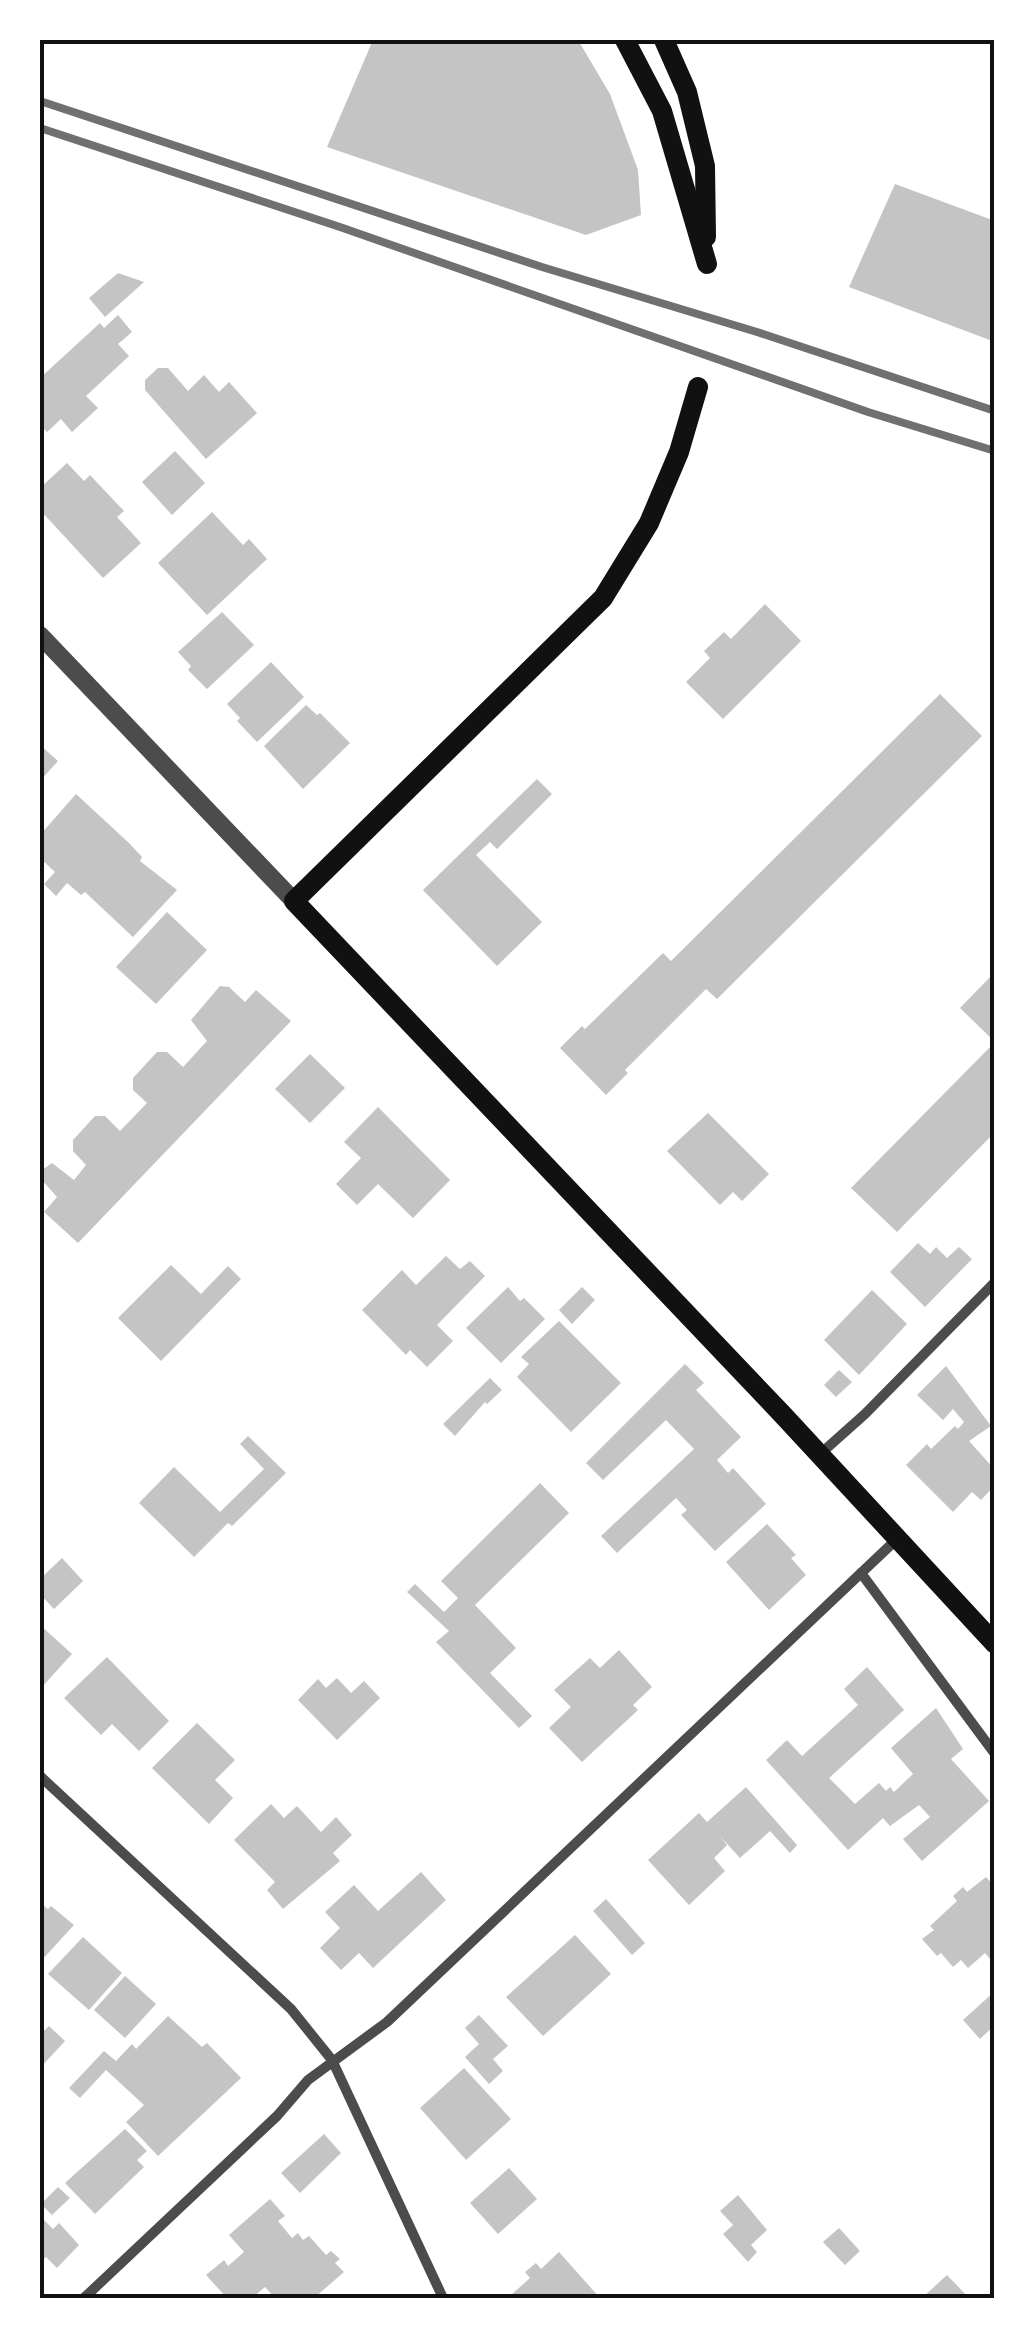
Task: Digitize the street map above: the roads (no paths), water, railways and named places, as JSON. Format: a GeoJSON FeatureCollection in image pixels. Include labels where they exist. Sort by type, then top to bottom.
{"type":"FeatureCollection","features":[{"type":"Feature","properties":{"kind":"main road"},"geometry":{"type":"LineString","coordinates":[[625,40],[662,111],[707,264],[704,166],[688,92],[664,40]]}},
{"type":"Feature","properties":{"kind":"main road"},"geometry":{"type":"LineString","coordinates":[[698,387],[679,452],[648,523],[602,598],[294,901],[995,1644]]}},
{"type":"Feature","properties":{"kind":"street"},"geometry":{"type":"LineString","coordinates":[[40,635],[294,901]]}},
{"type":"Feature","properties":{"kind":"street"},"geometry":{"type":"LineString","coordinates":[[820,1455],[995,1282]]}},
{"type":"Feature","properties":{"kind":"street"},"geometry":{"type":"LineString","coordinates":[[84,2298],[332,2060],[387,2022],[898,1540]]}},
{"type":"Feature","properties":{"kind":"street"},"geometry":{"type":"LineString","coordinates":[[861,1574],[995,1754]]}},
{"type":"Feature","properties":{"kind":"street"},"geometry":{"type":"LineString","coordinates":[[40,1776],[291,2010],[332,2060],[443,2298]]}},
{"type":"Feature","properties":{"kind":"railway"},"geometry":{"type":"LineString","coordinates":[[40,101],[995,411]]}},
{"type":"Feature","properties":{"kind":"railway"},"geometry":{"type":"LineString","coordinates":[[40,128],[340,227],[868,412],[995,451]]}}]}
